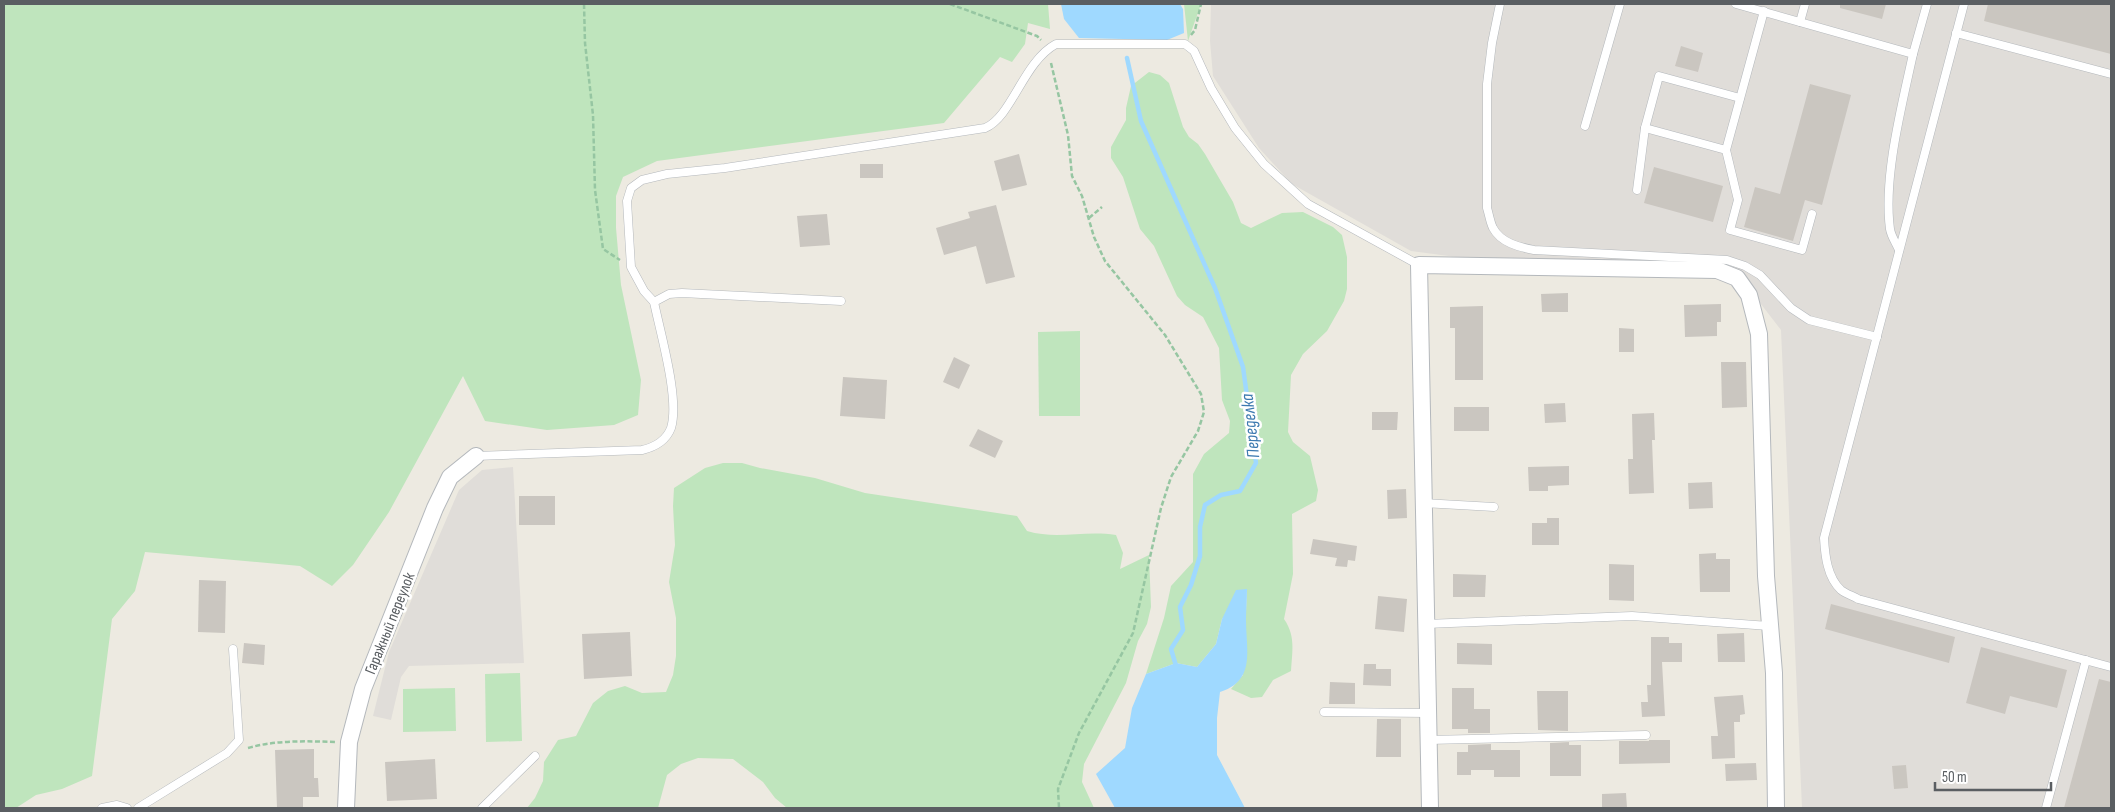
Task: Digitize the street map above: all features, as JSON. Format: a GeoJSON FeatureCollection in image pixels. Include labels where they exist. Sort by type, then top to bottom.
{"type":"FeatureCollection","features":[{"type":"Feature","properties":{"kind":"street"},"geometry":{"type":"LineString","coordinates":[[1430,808],[1418,265],[1718,270],[1737,278],[1748,295],[1759,334],[1769,626],[1774,673],[1776,808]]}},
{"type":"Feature","properties":{"kind":"street","name":"Гаражный переулок"},"geometry":{"type":"LineString","coordinates":[[346,808],[349,742],[362,689],[435,508],[450,477],[476,456]]}},
{"type":"Feature","properties":{"kind":"lane"},"geometry":{"type":"LineString","coordinates":[[1500,4],[1492,43],[1487,84],[1487,208],[1493,228],[1502,238],[1516,247],[1534,250],[1727,260],[1745,266],[1760,274],[1791,308],[1809,320],[1877,336]]}},
{"type":"Feature","properties":{"kind":"lane"},"geometry":{"type":"LineString","coordinates":[[1585,126],[1620,4]]}},
{"type":"Feature","properties":{"kind":"lane"},"geometry":{"type":"LineString","coordinates":[[1736,4],[1914,54]]}},
{"type":"Feature","properties":{"kind":"lane"},"geometry":{"type":"LineString","coordinates":[[1800,22],[1805,4]]}},
{"type":"Feature","properties":{"kind":"lane"},"geometry":{"type":"LineString","coordinates":[[1899,250],[1890,231],[1888,201],[1896,136],[1927,4]]}},
{"type":"Feature","properties":{"kind":"lane"},"geometry":{"type":"LineString","coordinates":[[1964,4],[1824,538],[1825,556],[1831,575],[1841,590],[1858,599],[2111,667]]}},
{"type":"Feature","properties":{"kind":"lane"},"geometry":{"type":"LineString","coordinates":[[1764,12],[1726,150],[1738,200],[1730,230],[1802,250],[1812,214]]}},
{"type":"Feature","properties":{"kind":"lane"},"geometry":{"type":"LineString","coordinates":[[1956,33],[2111,74]]}},
{"type":"Feature","properties":{"kind":"lane"},"geometry":{"type":"LineString","coordinates":[[476,456],[642,450],[658,446],[671,428],[673,395],[654,302],[644,291],[631,267],[627,201],[631,188],[642,180],[668,174],[735,166],[984,128],[997,121],[1030,68],[1047,49],[1056,44],[1185,44],[1194,51],[1211,88],[1230,120],[1264,164],[1308,204],[1418,265]]}},
{"type":"Feature","properties":{"kind":"lane"},"geometry":{"type":"LineString","coordinates":[[1636,190],[1645,128],[1659,76],[1740,98]]}},
{"type":"Feature","properties":{"kind":"lane"},"geometry":{"type":"LineString","coordinates":[[1645,128],[1726,150]]}},
{"type":"Feature","properties":{"kind":"lane"},"geometry":{"type":"LineString","coordinates":[[654,302],[669,294],[682,293],[841,301]]}},
{"type":"Feature","properties":{"kind":"lane"},"geometry":{"type":"LineString","coordinates":[[1424,503],[1494,507]]}},
{"type":"Feature","properties":{"kind":"lane"},"geometry":{"type":"LineString","coordinates":[[1426,624],[1632,616],[1769,626]]}},
{"type":"Feature","properties":{"kind":"lane"},"geometry":{"type":"LineString","coordinates":[[138,808],[227,753],[239,740],[233,649]]}},
{"type":"Feature","properties":{"kind":"lane"},"geometry":{"type":"LineString","coordinates":[[2046,808],[2086,660]]}},
{"type":"Feature","properties":{"kind":"lane"},"geometry":{"type":"LineString","coordinates":[[1324,712],[1428,713]]}},
{"type":"Feature","properties":{"kind":"lane"},"geometry":{"type":"LineString","coordinates":[[1428,740],[1646,735]]}},
{"type":"Feature","properties":{"kind":"lane"},"geometry":{"type":"LineString","coordinates":[[482,808],[535,756]]}},
{"type":"Feature","properties":{"kind":"lane"},"geometry":{"type":"LineString","coordinates":[[102,808],[116,805],[127,808]]}},
{"type":"Feature","properties":{"kind":"path"},"geometry":{"type":"LineString","coordinates":[[584,4],[585,43],[593,115],[595,190],[603,249],[631,267]]}},
{"type":"Feature","properties":{"kind":"path"},"geometry":{"type":"LineString","coordinates":[[950,4],[1037,36],[1047,49],[1068,135],[1072,176],[1082,196],[1094,237],[1104,261],[1166,335],[1201,394],[1204,412],[1198,431],[1171,477],[1161,508],[1133,633],[1079,733],[1058,789],[1059,808]]}},
{"type":"Feature","properties":{"kind":"path"},"geometry":{"type":"LineString","coordinates":[[1185,44],[1195,30],[1201,4]]}},
{"type":"Feature","properties":{"kind":"path"},"geometry":{"type":"LineString","coordinates":[[1089,218],[1102,207]]}},
{"type":"Feature","properties":{"kind":"path"},"geometry":{"type":"LineString","coordinates":[[227,753],[262,744],[300,741],[349,742]]}},
{"type":"Feature","properties":{"kind":"shaded area"},"geometry":{"type":"Polygon","coordinates":[[[1211,4],[2111,4],[2111,808],[1802,808],[1781,330],[1754,295],[1742,273],[1464,258],[1411,251],[1292,184],[1259,148],[1213,76],[1210,41],[1211,4]]]}},
{"type":"Feature","properties":{"kind":"shaded area"},"geometry":{"type":"Polygon","coordinates":[[[513,467],[524,663],[409,666],[401,677],[391,720],[373,716],[389,652],[459,490],[482,470],[513,467]]]}},
{"type":"Feature","properties":{"kind":"green space"},"geometry":{"type":"Polygon","coordinates":[[[4,4],[1048,4],[1050,29],[1028,23],[1025,44],[1012,62],[1000,57],[944,123],[657,161],[623,177],[616,196],[616,228],[621,285],[641,380],[638,415],[614,425],[547,430],[485,421],[463,376],[389,512],[353,565],[332,586],[300,566],[145,552],[135,591],[112,619],[92,776],[62,789],[36,795],[16,808],[4,808],[4,4]]]}},
{"type":"Feature","properties":{"kind":"green space"},"geometry":{"type":"Polygon","coordinates":[[[1184,4],[1201,4],[1188,41],[1184,4]]]}},
{"type":"Feature","properties":{"kind":"green space"},"geometry":{"type":"Polygon","coordinates":[[[1149,72],[1160,75],[1169,83],[1183,127],[1189,137],[1198,144],[1205,154],[1233,202],[1241,223],[1251,228],[1282,213],[1303,212],[1333,227],[1342,235],[1347,257],[1347,289],[1344,301],[1327,331],[1303,354],[1291,375],[1288,432],[1293,442],[1310,456],[1318,490],[1316,501],[1292,514],[1293,574],[1284,619],[1292,638],[1291,671],[1273,680],[1262,697],[1251,698],[1231,689],[1243,675],[1247,590],[1222,619],[1216,644],[1197,667],[1176,663],[1146,674],[1164,618],[1171,586],[1193,562],[1193,474],[1204,454],[1229,433],[1230,421],[1222,400],[1219,348],[1203,317],[1185,305],[1177,296],[1154,246],[1140,229],[1123,177],[1111,158],[1111,147],[1126,120],[1126,108],[1131,86],[1149,72]]]}},
{"type":"Feature","properties":{"kind":"green space"},"geometry":{"type":"Polygon","coordinates":[[[1080,331],[1080,416],[1039,416],[1038,332],[1080,331]]]}},
{"type":"Feature","properties":{"kind":"green space"},"geometry":{"type":"Polygon","coordinates":[[[723,463],[742,463],[815,478],[865,493],[1017,516],[1027,531],[1038,534],[1116,535],[1123,553],[1120,569],[1149,555],[1151,607],[1147,624],[1138,641],[1126,683],[1084,764],[1082,782],[1094,808],[787,808],[775,798],[763,782],[733,759],[698,758],[681,764],[667,775],[658,808],[527,808],[535,798],[543,781],[544,762],[558,740],[576,736],[593,703],[608,691],[625,686],[642,693],[666,692],[673,675],[676,656],[676,618],[669,582],[675,545],[674,488],[705,468],[723,463]]]}},
{"type":"Feature","properties":{"kind":"green space"},"geometry":{"type":"Polygon","coordinates":[[[520,673],[522,741],[486,742],[485,674],[520,673]]]}},
{"type":"Feature","properties":{"kind":"green space"},"geometry":{"type":"Polygon","coordinates":[[[455,688],[456,731],[403,732],[403,689],[455,688]]]}},
{"type":"Feature","properties":{"kind":"water"},"geometry":{"type":"Polygon","coordinates":[[[1061,4],[1180,4],[1183,9],[1184,33],[1167,40],[1079,38],[1064,19],[1061,4]]]}},
{"type":"Feature","properties":{"kind":"water"},"geometry":{"type":"Polygon","coordinates":[[[1247,589],[1247,653],[1244,672],[1231,687],[1220,692],[1217,718],[1217,755],[1245,808],[1115,808],[1096,774],[1125,748],[1132,708],[1146,674],[1176,663],[1197,667],[1216,644],[1222,619],[1236,590],[1247,589]]]}},
{"type":"Feature","properties":{"kind":"building"},"geometry":{"type":"Polygon","coordinates":[[[1840,4],[1886,4],[1882,19],[1840,8],[1840,4]]]}},
{"type":"Feature","properties":{"kind":"building"},"geometry":{"type":"Polygon","coordinates":[[[1988,4],[2111,4],[2111,54],[1984,21],[1988,4]]]}},
{"type":"Feature","properties":{"kind":"building"},"geometry":{"type":"Polygon","coordinates":[[[1681,46],[1703,53],[1698,72],[1675,66],[1681,46]]]}},
{"type":"Feature","properties":{"kind":"building"},"geometry":{"type":"Polygon","coordinates":[[[1810,84],[1851,95],[1822,205],[1805,200],[1793,241],[1744,227],[1755,187],[1780,194],[1810,84]]]}},
{"type":"Feature","properties":{"kind":"building"},"geometry":{"type":"Polygon","coordinates":[[[1019,154],[1027,185],[1002,191],[994,161],[1019,154]]]}},
{"type":"Feature","properties":{"kind":"building"},"geometry":{"type":"Polygon","coordinates":[[[860,164],[883,164],[883,178],[860,178],[860,164]]]}},
{"type":"Feature","properties":{"kind":"building"},"geometry":{"type":"Polygon","coordinates":[[[1654,167],[1723,186],[1713,222],[1644,203],[1654,167]]]}},
{"type":"Feature","properties":{"kind":"building"},"geometry":{"type":"Polygon","coordinates":[[[996,205],[1015,277],[986,284],[976,246],[944,255],[936,228],[970,218],[968,212],[996,205]]]}},
{"type":"Feature","properties":{"kind":"building"},"geometry":{"type":"Polygon","coordinates":[[[827,214],[830,245],[800,247],[797,216],[827,214]]]}},
{"type":"Feature","properties":{"kind":"building"},"geometry":{"type":"Polygon","coordinates":[[[1568,293],[1568,312],[1542,312],[1541,294],[1568,293]]]}},
{"type":"Feature","properties":{"kind":"building"},"geometry":{"type":"Polygon","coordinates":[[[1721,304],[1721,322],[1717,322],[1717,336],[1685,337],[1684,305],[1721,304]]]}},
{"type":"Feature","properties":{"kind":"building"},"geometry":{"type":"Polygon","coordinates":[[[1483,306],[1483,380],[1455,380],[1455,328],[1450,328],[1450,307],[1483,306]]]}},
{"type":"Feature","properties":{"kind":"building"},"geometry":{"type":"Polygon","coordinates":[[[1619,328],[1634,329],[1634,352],[1619,352],[1619,328]]]}},
{"type":"Feature","properties":{"kind":"building"},"geometry":{"type":"Polygon","coordinates":[[[954,357],[970,365],[959,389],[943,382],[954,357]]]}},
{"type":"Feature","properties":{"kind":"building"},"geometry":{"type":"Polygon","coordinates":[[[1721,362],[1746,362],[1747,407],[1722,408],[1721,362]]]}},
{"type":"Feature","properties":{"kind":"building"},"geometry":{"type":"Polygon","coordinates":[[[843,377],[887,380],[885,419],[840,416],[843,377]]]}},
{"type":"Feature","properties":{"kind":"building"},"geometry":{"type":"Polygon","coordinates":[[[1565,403],[1566,422],[1545,423],[1544,404],[1565,403]]]}},
{"type":"Feature","properties":{"kind":"building"},"geometry":{"type":"Polygon","coordinates":[[[1454,407],[1489,407],[1489,431],[1454,431],[1454,407]]]}},
{"type":"Feature","properties":{"kind":"building"},"geometry":{"type":"Polygon","coordinates":[[[1372,412],[1398,412],[1397,430],[1372,430],[1372,412]]]}},
{"type":"Feature","properties":{"kind":"building"},"geometry":{"type":"Polygon","coordinates":[[[1654,413],[1655,440],[1652,440],[1654,493],[1629,494],[1628,459],[1633,459],[1632,414],[1654,413]]]}},
{"type":"Feature","properties":{"kind":"building"},"geometry":{"type":"Polygon","coordinates":[[[978,429],[1003,441],[995,458],[969,446],[978,429]]]}},
{"type":"Feature","properties":{"kind":"building"},"geometry":{"type":"Polygon","coordinates":[[[1569,466],[1569,485],[1548,486],[1548,491],[1529,491],[1528,467],[1569,466]]]}},
{"type":"Feature","properties":{"kind":"building"},"geometry":{"type":"Polygon","coordinates":[[[1712,482],[1713,508],[1689,509],[1688,483],[1712,482]]]}},
{"type":"Feature","properties":{"kind":"building"},"geometry":{"type":"Polygon","coordinates":[[[1406,489],[1407,518],[1388,519],[1387,490],[1406,489]]]}},
{"type":"Feature","properties":{"kind":"building"},"geometry":{"type":"Polygon","coordinates":[[[519,496],[555,496],[555,525],[519,525],[519,496]]]}},
{"type":"Feature","properties":{"kind":"building"},"geometry":{"type":"Polygon","coordinates":[[[1547,518],[1559,518],[1559,545],[1532,545],[1532,523],[1547,523],[1547,518]]]}},
{"type":"Feature","properties":{"kind":"building"},"geometry":{"type":"Polygon","coordinates":[[[1313,539],[1357,546],[1355,561],[1348,560],[1347,567],[1335,566],[1337,558],[1310,554],[1313,539]]]}},
{"type":"Feature","properties":{"kind":"building"},"geometry":{"type":"Polygon","coordinates":[[[1716,553],[1716,559],[1730,559],[1730,592],[1700,592],[1699,554],[1716,553]]]}},
{"type":"Feature","properties":{"kind":"building"},"geometry":{"type":"Polygon","coordinates":[[[1609,564],[1634,565],[1634,601],[1609,600],[1609,564]]]}},
{"type":"Feature","properties":{"kind":"building"},"geometry":{"type":"Polygon","coordinates":[[[1453,574],[1486,575],[1485,597],[1453,597],[1453,574]]]}},
{"type":"Feature","properties":{"kind":"building"},"geometry":{"type":"Polygon","coordinates":[[[199,580],[226,581],[225,633],[198,632],[199,580]]]}},
{"type":"Feature","properties":{"kind":"building"},"geometry":{"type":"Polygon","coordinates":[[[1378,596],[1407,599],[1404,632],[1375,629],[1378,596]]]}},
{"type":"Feature","properties":{"kind":"building"},"geometry":{"type":"Polygon","coordinates":[[[1831,604],[1955,637],[1949,663],[1825,629],[1831,604]]]}},
{"type":"Feature","properties":{"kind":"building"},"geometry":{"type":"Polygon","coordinates":[[[630,632],[632,676],[584,679],[582,634],[630,632]]]}},
{"type":"Feature","properties":{"kind":"building"},"geometry":{"type":"Polygon","coordinates":[[[1744,633],[1745,662],[1718,662],[1717,634],[1744,633]]]}},
{"type":"Feature","properties":{"kind":"building"},"geometry":{"type":"Polygon","coordinates":[[[1651,637],[1669,637],[1669,643],[1682,643],[1682,662],[1662,662],[1665,716],[1642,717],[1641,702],[1648,702],[1647,685],[1651,685],[1651,637]]]}},
{"type":"Feature","properties":{"kind":"building"},"geometry":{"type":"Polygon","coordinates":[[[244,643],[265,645],[264,665],[242,663],[244,643]]]}},
{"type":"Feature","properties":{"kind":"building"},"geometry":{"type":"Polygon","coordinates":[[[1457,643],[1492,644],[1492,665],[1457,664],[1457,643]]]}},
{"type":"Feature","properties":{"kind":"building"},"geometry":{"type":"Polygon","coordinates":[[[1981,647],[2067,670],[2057,708],[2010,696],[2005,714],[1966,703],[1981,647]]]}},
{"type":"Feature","properties":{"kind":"building"},"geometry":{"type":"Polygon","coordinates":[[[1364,664],[1376,664],[1376,669],[1391,669],[1391,686],[1363,685],[1364,664]]]}},
{"type":"Feature","properties":{"kind":"building"},"geometry":{"type":"Polygon","coordinates":[[[2099,679],[2111,682],[2111,808],[2064,808],[2099,679]]]}},
{"type":"Feature","properties":{"kind":"building"},"geometry":{"type":"Polygon","coordinates":[[[1330,682],[1355,683],[1355,704],[1329,704],[1330,682]]]}},
{"type":"Feature","properties":{"kind":"building"},"geometry":{"type":"Polygon","coordinates":[[[1452,688],[1474,688],[1474,709],[1490,709],[1490,733],[1468,733],[1468,729],[1452,729],[1452,688]]]}},
{"type":"Feature","properties":{"kind":"building"},"geometry":{"type":"Polygon","coordinates":[[[1537,691],[1568,691],[1568,731],[1538,730],[1537,691]]]}},
{"type":"Feature","properties":{"kind":"building"},"geometry":{"type":"Polygon","coordinates":[[[1743,695],[1745,714],[1740,715],[1740,722],[1734,722],[1735,758],[1712,759],[1711,736],[1718,736],[1714,697],[1743,695]]]}},
{"type":"Feature","properties":{"kind":"building"},"geometry":{"type":"Polygon","coordinates":[[[1377,719],[1401,719],[1401,757],[1376,757],[1377,719]]]}},
{"type":"Feature","properties":{"kind":"building"},"geometry":{"type":"Polygon","coordinates":[[[1670,740],[1670,763],[1619,764],[1619,741],[1670,740]]]}},
{"type":"Feature","properties":{"kind":"building"},"geometry":{"type":"Polygon","coordinates":[[[1569,742],[1569,745],[1581,745],[1581,776],[1550,776],[1550,743],[1569,742]]]}},
{"type":"Feature","properties":{"kind":"building"},"geometry":{"type":"Polygon","coordinates":[[[1491,744],[1491,750],[1520,750],[1520,777],[1494,777],[1494,770],[1471,770],[1471,775],[1457,775],[1457,752],[1468,752],[1468,745],[1491,744]]]}},
{"type":"Feature","properties":{"kind":"building"},"geometry":{"type":"Polygon","coordinates":[[[314,749],[314,778],[318,778],[319,797],[303,797],[303,808],[277,808],[275,750],[314,749]]]}},
{"type":"Feature","properties":{"kind":"building"},"geometry":{"type":"Polygon","coordinates":[[[435,759],[437,799],[387,801],[385,762],[435,759]]]}},
{"type":"Feature","properties":{"kind":"building"},"geometry":{"type":"Polygon","coordinates":[[[1756,763],[1757,780],[1726,781],[1725,764],[1756,763]]]}},
{"type":"Feature","properties":{"kind":"building"},"geometry":{"type":"Polygon","coordinates":[[[1906,765],[1908,788],[1894,789],[1892,766],[1906,765]]]}},
{"type":"Feature","properties":{"kind":"building"},"geometry":{"type":"Polygon","coordinates":[[[1626,793],[1627,808],[1602,808],[1602,794],[1626,793]]]}},
{"type":"Feature","properties":{"kind":"waterway","name":"Переделка"},"geometry":{"type":"LineString","coordinates":[[1127,58],[1141,121],[1215,288],[1243,367],[1256,463],[1240,491],[1221,495],[1205,505],[1200,527],[1200,556],[1191,585],[1180,607],[1183,630],[1171,649],[1177,669]]}}]}
